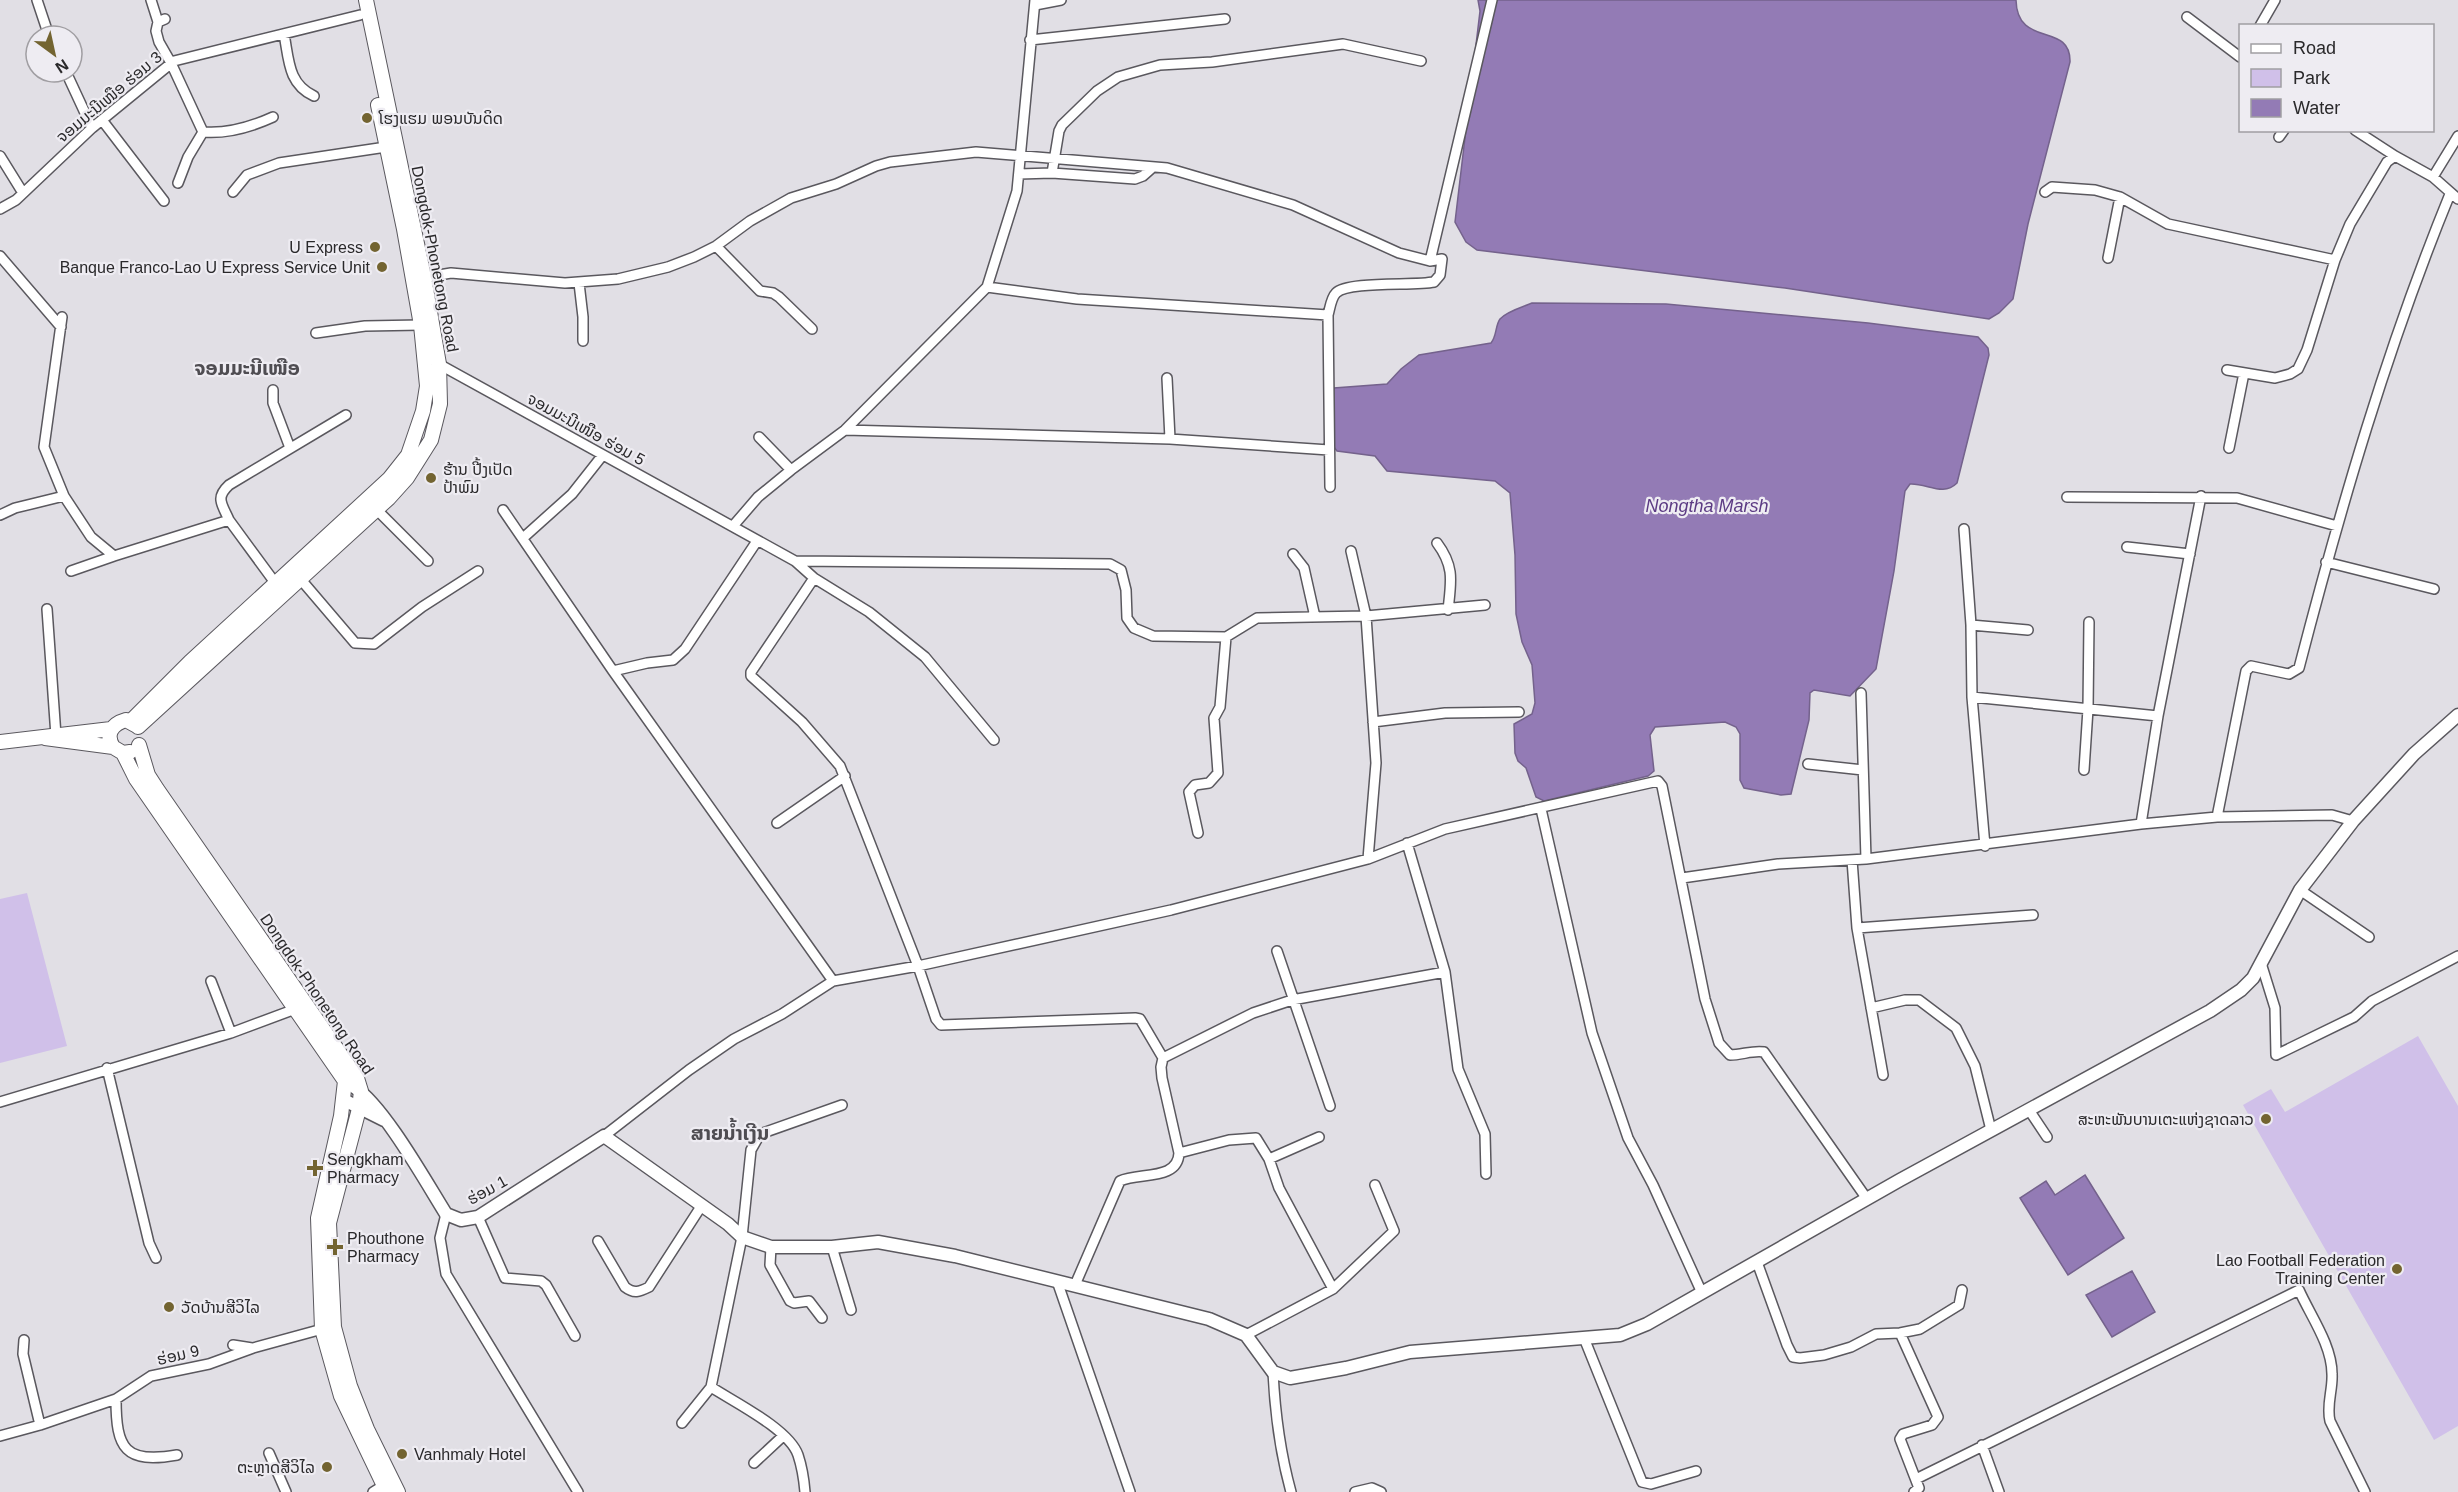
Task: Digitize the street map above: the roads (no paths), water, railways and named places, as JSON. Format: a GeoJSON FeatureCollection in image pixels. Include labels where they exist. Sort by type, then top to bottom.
{"type":"FeatureCollection","features":[{"type":"Feature","properties":{"kind":"main road","name":"Dongdok-Phonetong Road"},"geometry":{"type":"LineString","coordinates":[[135,724],[301,580],[377,510],[408,478],[431,440],[440,404],[439,364],[386,147],[356,0]]}},
{"type":"Feature","properties":{"kind":"main road","name":"Dongdok-Phonetong Road"},"geometry":{"type":"LineString","coordinates":[[135,724],[189,662],[389,479],[408,455],[423,411],[427,386],[418,278],[366,0]]}},
{"type":"Feature","properties":{"kind":"main road","name":"Dongdok-Phonetong Road"},"geometry":{"type":"LineString","coordinates":[[135,724],[123,721],[111,729],[109,737],[136,779],[300,1006],[357,1078],[362,1091],[329,1223],[328,1328]]}},
{"type":"Feature","properties":{"kind":"main road","name":"Dongdok-Phonetong Road"},"geometry":{"type":"LineString","coordinates":[[135,724],[141,740],[139,745],[148,775],[300,1006],[345,1081],[344,1100],[318,1218],[328,1328],[341,1396],[386,1488]]}},
{"type":"Feature","properties":{"kind":"main road"},"geometry":{"type":"LineString","coordinates":[[0,742],[111,729]]}},
{"type":"Feature","properties":{"kind":"main road"},"geometry":{"type":"LineString","coordinates":[[50,737],[118,750],[134,750],[139,745]]}},
{"type":"Feature","properties":{"kind":"street"},"geometry":{"type":"LineString","coordinates":[[37,0],[45,24]]}},
{"type":"Feature","properties":{"kind":"street"},"geometry":{"type":"LineString","coordinates":[[151,0],[161,21],[156,31],[159,42],[203,132]]}},
{"type":"Feature","properties":{"kind":"street"},"geometry":{"type":"LineString","coordinates":[[733,526],[758,497],[845,430],[987,287],[1017,191],[1035,3],[1061,0]]}},
{"type":"Feature","properties":{"kind":"street"},"geometry":{"type":"LineString","coordinates":[[1430,261],[1492,0]]}},
{"type":"Feature","properties":{"kind":"street"},"geometry":{"type":"LineString","coordinates":[[2261,24],[2275,0]]}},
{"type":"Feature","properties":{"kind":"street","name":"ຈອມມະນີເໜືອ ຮ່ອມ 3"},"geometry":{"type":"LineString","coordinates":[[0,209],[23,193],[92,128],[171,63],[360,15]]}},
{"type":"Feature","properties":{"kind":"street"},"geometry":{"type":"LineString","coordinates":[[2187,17],[2239,56]]}},
{"type":"Feature","properties":{"kind":"street"},"geometry":{"type":"LineString","coordinates":[[1030,40],[1225,19]]}},
{"type":"Feature","properties":{"kind":"street"},"geometry":{"type":"LineString","coordinates":[[284,34],[294,80],[302,90],[314,96]]}},
{"type":"Feature","properties":{"kind":"street"},"geometry":{"type":"LineString","coordinates":[[1052,173],[1062,126],[1097,91],[1118,77],[1134,72],[1160,65],[1212,62],[1343,44],[1420,61]]}},
{"type":"Feature","properties":{"kind":"street"},"geometry":{"type":"LineString","coordinates":[[72,84],[92,128]]}},
{"type":"Feature","properties":{"kind":"street"},"geometry":{"type":"LineString","coordinates":[[203,132],[217,133],[241,128],[273,117]]}},
{"type":"Feature","properties":{"kind":"street"},"geometry":{"type":"LineString","coordinates":[[102,120],[164,201]]}},
{"type":"Feature","properties":{"kind":"street"},"geometry":{"type":"LineString","coordinates":[[178,183],[188,157],[203,132]]}},
{"type":"Feature","properties":{"kind":"street"},"geometry":{"type":"LineString","coordinates":[[2217,817],[2246,671],[2251,666],[2289,674],[2299,668],[2326,562],[2360,444],[2423,260],[2454,196],[2433,177],[2358,132]]}},
{"type":"Feature","properties":{"kind":"street"},"geometry":{"type":"LineString","coordinates":[[2433,177],[2458,136]]}},
{"type":"Feature","properties":{"kind":"street"},"geometry":{"type":"LineString","coordinates":[[233,192],[247,175],[279,163],[386,147]]}},
{"type":"Feature","properties":{"kind":"street"},"geometry":{"type":"LineString","coordinates":[[418,278],[451,273],[579,282],[618,279],[668,267],[716,246],[750,221],[791,198],[836,184],[890,162],[976,152],[1167,168],[1293,205],[1399,253],[1430,261],[1442,260],[1440,275],[1434,282],[1419,285],[1343,288],[1332,299],[1328,315],[1330,487]]}},
{"type":"Feature","properties":{"kind":"street"},"geometry":{"type":"LineString","coordinates":[[0,156],[23,193]]}},
{"type":"Feature","properties":{"kind":"street"},"geometry":{"type":"LineString","coordinates":[[2227,370],[2275,378],[2298,369],[2307,350],[2335,260],[2358,208],[2386,162],[2395,156]]}},
{"type":"Feature","properties":{"kind":"street"},"geometry":{"type":"LineString","coordinates":[[1019,174],[1052,173],[1135,179],[1143,176],[1152,168]]}},
{"type":"Feature","properties":{"kind":"street"},"geometry":{"type":"LineString","coordinates":[[2045,192],[2052,187],[2095,190],[2120,197],[2168,224],[2335,260]]}},
{"type":"Feature","properties":{"kind":"street"},"geometry":{"type":"LineString","coordinates":[[2108,258],[2120,197]]}},
{"type":"Feature","properties":{"kind":"street"},"geometry":{"type":"LineString","coordinates":[[716,246],[760,291],[773,293],[779,297],[812,329]]}},
{"type":"Feature","properties":{"kind":"street"},"geometry":{"type":"LineString","coordinates":[[0,256],[60,327]]}},
{"type":"Feature","properties":{"kind":"street"},"geometry":{"type":"LineString","coordinates":[[579,282],[583,341]]}},
{"type":"Feature","properties":{"kind":"street"},"geometry":{"type":"LineString","coordinates":[[987,287],[1077,298],[1328,315]]}},
{"type":"Feature","properties":{"kind":"street"},"geometry":{"type":"LineString","coordinates":[[62,317],[44,447],[64,496],[92,537],[114,556]]}},
{"type":"Feature","properties":{"kind":"street"},"geometry":{"type":"LineString","coordinates":[[316,333],[365,326],[421,325]]}},
{"type":"Feature","properties":{"kind":"street","name":"ຈອມມະນີເໜືອ ຮ່ອມ 5"},"geometry":{"type":"LineString","coordinates":[[424,358],[439,364],[795,561]]}},
{"type":"Feature","properties":{"kind":"street"},"geometry":{"type":"LineString","coordinates":[[2229,448],[2244,373]]}},
{"type":"Feature","properties":{"kind":"street"},"geometry":{"type":"LineString","coordinates":[[1167,378],[1170,439]]}},
{"type":"Feature","properties":{"kind":"street"},"geometry":{"type":"LineString","coordinates":[[273,390],[273,403],[290,448]]}},
{"type":"Feature","properties":{"kind":"street"},"geometry":{"type":"LineString","coordinates":[[276,584],[229,520],[221,504],[222,492],[229,485],[346,415]]}},
{"type":"Feature","properties":{"kind":"street"},"geometry":{"type":"LineString","coordinates":[[845,430],[1170,439],[1329,450]]}},
{"type":"Feature","properties":{"kind":"street"},"geometry":{"type":"LineString","coordinates":[[759,437],[791,470]]}},
{"type":"Feature","properties":{"kind":"street"},"geometry":{"type":"LineString","coordinates":[[523,538],[572,494],[602,456]]}},
{"type":"Feature","properties":{"kind":"street"},"geometry":{"type":"LineString","coordinates":[[0,515],[15,508],[64,496]]}},
{"type":"Feature","properties":{"kind":"street"},"geometry":{"type":"LineString","coordinates":[[2141,824],[2158,716],[2201,496]]}},
{"type":"Feature","properties":{"kind":"street"},"geometry":{"type":"LineString","coordinates":[[2067,497],[2237,498],[2337,525]]}},
{"type":"Feature","properties":{"kind":"street"},"geometry":{"type":"LineString","coordinates":[[377,510],[428,561]]}},
{"type":"Feature","properties":{"kind":"street"},"geometry":{"type":"LineString","coordinates":[[503,510],[613,671],[833,981]]}},
{"type":"Feature","properties":{"kind":"street"},"geometry":{"type":"LineString","coordinates":[[71,571],[229,520]]}},
{"type":"Feature","properties":{"kind":"street"},"geometry":{"type":"LineString","coordinates":[[1964,529],[1971,626],[1972,697],[1985,846]]}},
{"type":"Feature","properties":{"kind":"street"},"geometry":{"type":"LineString","coordinates":[[613,671],[673,660],[685,649],[758,541]]}},
{"type":"Feature","properties":{"kind":"street"},"geometry":{"type":"LineString","coordinates":[[1437,543],[1450,564],[1452,575],[1448,610]]}},
{"type":"Feature","properties":{"kind":"street"},"geometry":{"type":"LineString","coordinates":[[2127,547],[2190,555]]}},
{"type":"Feature","properties":{"kind":"street"},"geometry":{"type":"LineString","coordinates":[[1351,551],[1366,616],[1376,763],[1368,859]]}},
{"type":"Feature","properties":{"kind":"street"},"geometry":{"type":"LineString","coordinates":[[1293,554],[1304,568],[1315,617]]}},
{"type":"Feature","properties":{"kind":"street"},"geometry":{"type":"LineString","coordinates":[[795,561],[814,578],[869,612],[925,657],[994,740]]}},
{"type":"Feature","properties":{"kind":"street"},"geometry":{"type":"LineString","coordinates":[[795,561],[1110,564],[1121,570],[1126,590],[1127,618],[1134,628],[1153,636],[1226,637],[1257,618],[1366,616],[1485,605]]}},
{"type":"Feature","properties":{"kind":"street"},"geometry":{"type":"LineString","coordinates":[[2326,562],[2434,589]]}},
{"type":"Feature","properties":{"kind":"street"},"geometry":{"type":"LineString","coordinates":[[292,569],[356,643],[374,644],[423,607],[478,571]]}},
{"type":"Feature","properties":{"kind":"street"},"geometry":{"type":"LineString","coordinates":[[814,578],[751,672],[751,676],[802,722],[840,766],[918,966],[936,1019],[941,1025],[1135,1018],[1140,1019],[1163,1058],[1162,1078],[1179,1161],[1174,1169],[1128,1177],[1120,1181],[1075,1285]]}},
{"type":"Feature","properties":{"kind":"street"},"geometry":{"type":"LineString","coordinates":[[47,609],[50,737]]}},
{"type":"Feature","properties":{"kind":"street"},"geometry":{"type":"LineString","coordinates":[[2084,770],[2088,709],[2089,622]]}},
{"type":"Feature","properties":{"kind":"street"},"geometry":{"type":"LineString","coordinates":[[1971,626],[2028,630]]}},
{"type":"Feature","properties":{"kind":"street"},"geometry":{"type":"LineString","coordinates":[[1198,833],[1190,792],[1195,785],[1209,783],[1218,773],[1214,718],[1220,707],[1226,637]]}},
{"type":"Feature","properties":{"kind":"street"},"geometry":{"type":"LineString","coordinates":[[1861,693],[1866,859]]}},
{"type":"Feature","properties":{"kind":"street"},"geometry":{"type":"LineString","coordinates":[[1972,697],[2158,716]]}},
{"type":"Feature","properties":{"kind":"street"},"geometry":{"type":"LineString","coordinates":[[1373,722],[1445,713],[1519,712]]}},
{"type":"Feature","properties":{"kind":"street"},"geometry":{"type":"LineString","coordinates":[[1272,1372],[1290,1378],[1299,1377],[1410,1352],[1620,1335],[1647,1324],[1991,1130],[2210,1011],[2241,990],[2253,978],[2300,891],[2353,821],[2414,754],[2458,715]]}},
{"type":"Feature","properties":{"kind":"street"},"geometry":{"type":"LineString","coordinates":[[1808,764],[1863,770]]}},
{"type":"Feature","properties":{"kind":"street"},"geometry":{"type":"LineString","coordinates":[[777,823],[844,777]]}},
{"type":"Feature","properties":{"kind":"street"},"geometry":{"type":"LineString","coordinates":[[1291,1492],[1283,1464],[1275,1419],[1272,1372],[1246,1335],[1209,1319],[955,1256],[878,1242],[832,1247],[771,1247],[742,1237],[702,1205],[604,1136],[689,1070],[734,1039],[782,1014],[833,981],[918,966],[1171,910],[1368,859],[1445,829],[1659,781],[1682,878],[1706,999],[1719,1043],[1730,1055],[1741,1055],[1756,1050],[1764,1052],[1867,1199]]}},
{"type":"Feature","properties":{"kind":"street"},"geometry":{"type":"LineString","coordinates":[[1541,809],[1592,1033],[1628,1138],[1653,1185],[1702,1293]]}},
{"type":"Feature","properties":{"kind":"street"},"geometry":{"type":"LineString","coordinates":[[1682,878],[1778,864],[1866,859],[1985,846],[2141,824],[2217,817],[2332,815],[2353,821]]}},
{"type":"Feature","properties":{"kind":"street"},"geometry":{"type":"LineString","coordinates":[[1407,843],[1445,972],[1458,1069],[1485,1134],[1486,1174]]}},
{"type":"Feature","properties":{"kind":"street"},"geometry":{"type":"LineString","coordinates":[[1852,860],[1857,928],[1883,1076]]}},
{"type":"Feature","properties":{"kind":"street"},"geometry":{"type":"LineString","coordinates":[[2300,891],[2369,937]]}},
{"type":"Feature","properties":{"kind":"street"},"geometry":{"type":"LineString","coordinates":[[1857,928],[2033,915]]}},
{"type":"Feature","properties":{"kind":"street"},"geometry":{"type":"LineString","coordinates":[[1277,951],[1330,1106]]}},
{"type":"Feature","properties":{"kind":"street"},"geometry":{"type":"LineString","coordinates":[[2261,963],[2275,1008],[2276,1055],[2354,1017],[2372,1001],[2458,956]]}},
{"type":"Feature","properties":{"kind":"street"},"geometry":{"type":"LineString","coordinates":[[1163,1058],[1247,1016],[1292,1000],[1445,972]]}},
{"type":"Feature","properties":{"kind":"street"},"geometry":{"type":"LineString","coordinates":[[211,981],[231,1032]]}},
{"type":"Feature","properties":{"kind":"street"},"geometry":{"type":"LineString","coordinates":[[1871,1008],[1905,1000],[1919,1000],[1956,1029],[1975,1066],[1991,1130]]}},
{"type":"Feature","properties":{"kind":"street"},"geometry":{"type":"LineString","coordinates":[[0,1102],[231,1032],[300,1006]]}},
{"type":"Feature","properties":{"kind":"street"},"geometry":{"type":"LineString","coordinates":[[106,1068],[149,1243],[156,1258]]}},
{"type":"Feature","properties":{"kind":"street"},"geometry":{"type":"LineString","coordinates":[[345,1081],[362,1091],[385,1120],[446,1214],[440,1238],[446,1274],[578,1492]]}},
{"type":"Feature","properties":{"kind":"street"},"geometry":{"type":"LineString","coordinates":[[344,1100],[385,1120]]}},
{"type":"Feature","properties":{"kind":"street"},"geometry":{"type":"LineString","coordinates":[[682,1423],[711,1387],[742,1237],[751,1150],[760,1134],[842,1105]]}},
{"type":"Feature","properties":{"kind":"street"},"geometry":{"type":"LineString","coordinates":[[2029,1110],[2047,1137]]}},
{"type":"Feature","properties":{"kind":"street","name":"ຮ່ອມ 1"},"geometry":{"type":"LineString","coordinates":[[446,1214],[461,1220],[478,1217],[604,1136]]}},
{"type":"Feature","properties":{"kind":"street"},"geometry":{"type":"LineString","coordinates":[[1269,1159],[1319,1137]]}},
{"type":"Feature","properties":{"kind":"street"},"geometry":{"type":"LineString","coordinates":[[1179,1153],[1228,1140],[1256,1138],[1269,1159],[1279,1188],[1333,1289]]}},
{"type":"Feature","properties":{"kind":"street"},"geometry":{"type":"LineString","coordinates":[[1246,1335],[1333,1289],[1394,1231],[1375,1185]]}},
{"type":"Feature","properties":{"kind":"street"},"geometry":{"type":"LineString","coordinates":[[598,1240],[625,1287],[630,1291],[638,1292],[649,1287],[702,1205]]}},
{"type":"Feature","properties":{"kind":"street"},"geometry":{"type":"LineString","coordinates":[[478,1217],[505,1278],[541,1281],[546,1285],[575,1335]]}},
{"type":"Feature","properties":{"kind":"street"},"geometry":{"type":"LineString","coordinates":[[771,1247],[770,1265],[790,1301],[794,1303],[809,1301],[822,1318]]}},
{"type":"Feature","properties":{"kind":"street"},"geometry":{"type":"LineString","coordinates":[[832,1247],[851,1310]]}},
{"type":"Feature","properties":{"kind":"street"},"geometry":{"type":"LineString","coordinates":[[1757,1262],[1793,1357],[1800,1358],[1824,1355],[1851,1347],[1876,1334],[1920,1329],[1959,1305],[1962,1290]]}},
{"type":"Feature","properties":{"kind":"street"},"geometry":{"type":"LineString","coordinates":[[1057,1281],[1130,1492]]}},
{"type":"Feature","properties":{"kind":"street"},"geometry":{"type":"LineString","coordinates":[[1916,1479],[2299,1290],[2331,1360],[2328,1413],[2330,1421],[2365,1492]]}},
{"type":"Feature","properties":{"kind":"street","name":"ຮ່ອມ 9"},"geometry":{"type":"LineString","coordinates":[[0,1436],[116,1399],[151,1376],[209,1364],[253,1348],[328,1328]]}},
{"type":"Feature","properties":{"kind":"street"},"geometry":{"type":"LineString","coordinates":[[1900,1333],[1938,1417],[1932,1425],[1903,1434],[1900,1439],[1919,1488],[1914,1492]]}},
{"type":"Feature","properties":{"kind":"street"},"geometry":{"type":"LineString","coordinates":[[1584,1338],[1642,1482],[1651,1484],[1696,1471]]}},
{"type":"Feature","properties":{"kind":"street"},"geometry":{"type":"LineString","coordinates":[[24,1340],[23,1354],[40,1425]]}},
{"type":"Feature","properties":{"kind":"street"},"geometry":{"type":"LineString","coordinates":[[234,1345],[253,1348]]}},
{"type":"Feature","properties":{"kind":"street"},"geometry":{"type":"LineString","coordinates":[[133,1389],[140,1375]]}},
{"type":"Feature","properties":{"kind":"street"},"geometry":{"type":"LineString","coordinates":[[711,1387],[783,1436],[798,1454],[805,1492]]}},
{"type":"Feature","properties":{"kind":"street"},"geometry":{"type":"LineString","coordinates":[[116,1399],[118,1436],[124,1447],[134,1455],[154,1459],[177,1455]]}},
{"type":"Feature","properties":{"kind":"street"},"geometry":{"type":"LineString","coordinates":[[754,1463],[783,1436]]}},
{"type":"Feature","properties":{"kind":"street"},"geometry":{"type":"LineString","coordinates":[[1982,1445],[1999,1492]]}},
{"type":"Feature","properties":{"kind":"street"},"geometry":{"type":"LineString","coordinates":[[269,1452],[286,1492]]}},
{"type":"Feature","properties":{"kind":"street"},"geometry":{"type":"LineString","coordinates":[[1355,1492],[1372,1488],[1381,1492]]}},
{"type":"Feature","properties":{"kind":"water"},"geometry":{"type":"Polygon","coordinates":[[[1478,0],[2016,0],[2019,15],[2025,25],[2062,42],[2068,50],[2070,62],[2028,224],[2013,299],[1989,319],[1785,288],[1477,250],[1466,242],[1455,222],[1480,11],[1478,0]]]}},
{"type":"Feature","properties":{"kind":"water","name":"Nongtha Marsh"},"geometry":{"type":"Polygon","coordinates":[[[1532,303],[1666,304],[1868,323],[1978,337],[1988,348],[1989,355],[1957,483],[1946,489],[1910,484],[1905,491],[1894,571],[1876,669],[1850,696],[1814,690],[1810,693],[1809,720],[1791,794],[1781,795],[1744,788],[1740,780],[1740,734],[1736,727],[1725,722],[1655,727],[1650,735],[1654,771],[1648,776],[1544,801],[1536,797],[1526,768],[1518,761],[1515,753],[1514,724],[1532,714],[1535,703],[1532,665],[1522,642],[1516,614],[1515,555],[1510,493],[1495,481],[1387,471],[1375,456],[1337,451],[1334,447],[1334,388],[1387,384],[1419,355],[1491,343],[1497,325],[1503,316],[1532,303]]]}},
{"type":"Feature","properties":{"kind":"water"},"geometry":{"type":"Polygon","coordinates":[[[2085,1175],[2124,1238],[2068,1275],[2020,1198],[2046,1181],[2055,1195],[2085,1175]]]}},
{"type":"Feature","properties":{"kind":"water"},"geometry":{"type":"Polygon","coordinates":[[[2132,1271],[2155,1312],[2112,1337],[2086,1295],[2132,1271]]]}},
{"type":"Feature","properties":{"kind":"place","name":"ໂຮງແຮມ ພອນບັນດິດ"},"geometry":{"type":"Point","coordinates":[367,118]}},
{"type":"Feature","properties":{"kind":"place","name":"U Express"},"geometry":{"type":"Point","coordinates":[375,247]}},
{"type":"Feature","properties":{"kind":"place","name":"Banque Franco-Lao U Express Service Unit"},"geometry":{"type":"Point","coordinates":[382,267]}},
{"type":"Feature","properties":{"kind":"place","name":"ຮ້ານ ປີ້ງເປັດ ປ້າພົມ"},"geometry":{"type":"Point","coordinates":[431,478]}},
{"type":"Feature","properties":{"kind":"place","name":"ສະຫະພັນບານເຕະແຫ່ງຊາດລາວ"},"geometry":{"type":"Point","coordinates":[2266,1119]}},
{"type":"Feature","properties":{"kind":"place","name":"Sengkham Pharmacy"},"geometry":{"type":"Point","coordinates":[315,1168]}},
{"type":"Feature","properties":{"kind":"place","name":"Phouthone Pharmacy"},"geometry":{"type":"Point","coordinates":[335,1247]}},
{"type":"Feature","properties":{"kind":"place","name":"Lao Football Federation Training Center"},"geometry":{"type":"Point","coordinates":[2397,1269]}},
{"type":"Feature","properties":{"kind":"place","name":"ວັດບ້ານສີວິໄລ"},"geometry":{"type":"Point","coordinates":[169,1307]}},
{"type":"Feature","properties":{"kind":"place","name":"Vanhmaly Hotel"},"geometry":{"type":"Point","coordinates":[402,1454]}},
{"type":"Feature","properties":{"kind":"place","name":"ຕະຫຼາດສີວິໄລ"},"geometry":{"type":"Point","coordinates":[327,1467]}},
{"type":"Feature","properties":{"kind":"district","name":"ຈອມມະນີເໜືອ"},"geometry":{"type":"Point","coordinates":[247,368]}},
{"type":"Feature","properties":{"kind":"district","name":"ສາຍນ້ຳເງີນ"},"geometry":{"type":"Point","coordinates":[730,1133]}}]}
